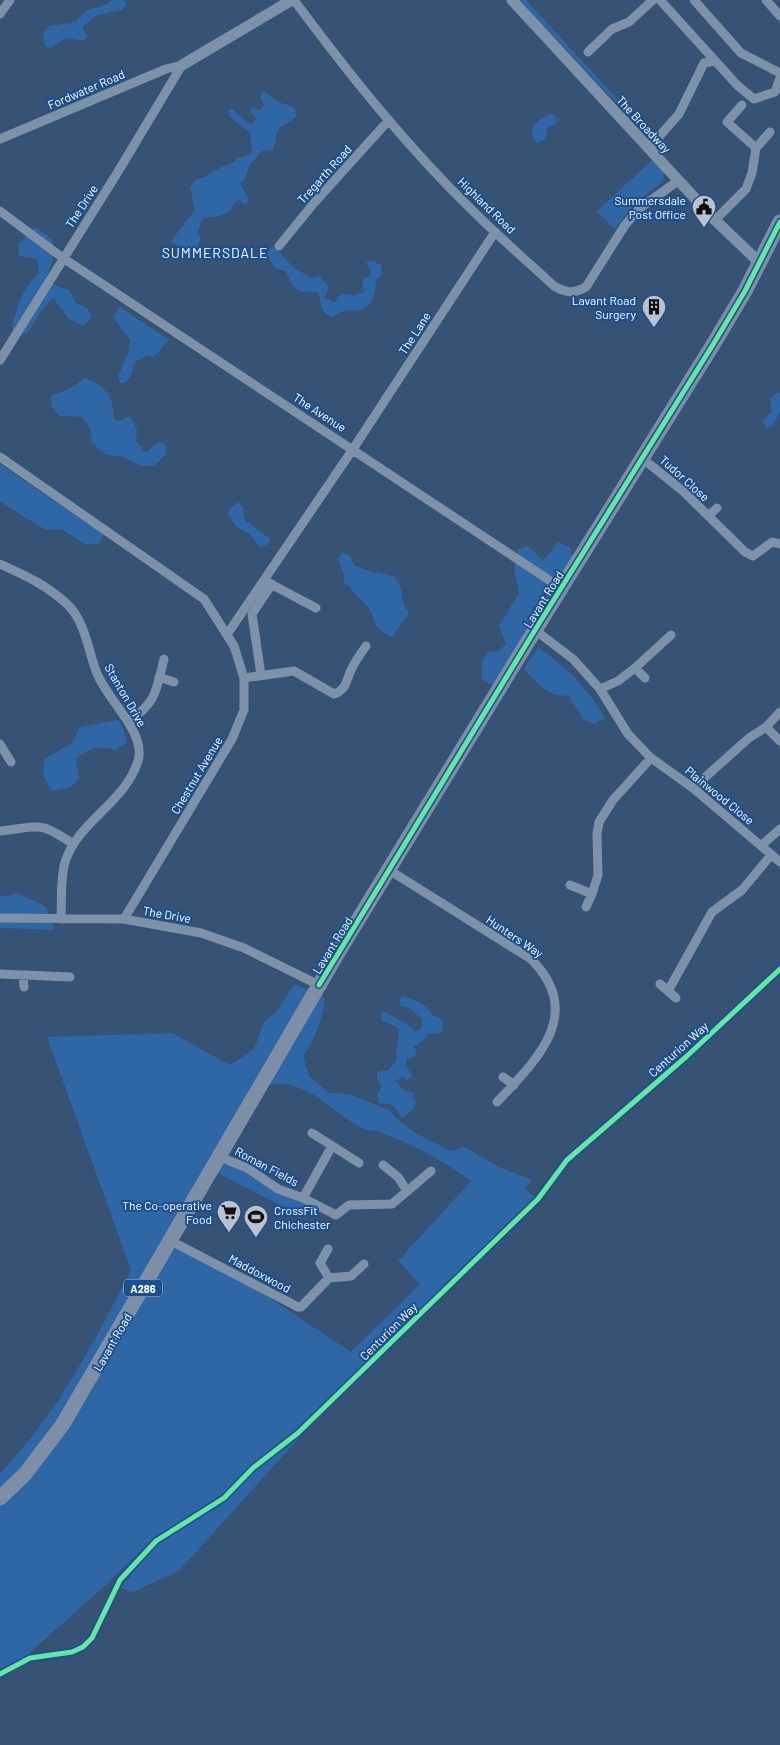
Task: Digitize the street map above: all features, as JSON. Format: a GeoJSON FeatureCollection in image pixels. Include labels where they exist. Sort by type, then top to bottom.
{"type":"FeatureCollection","features":[{"type":"Feature","properties":{"kind":"main road","name":"Lavant Road"},"geometry":{"type":"LineString","coordinates":[[0,1498],[25,1474],[63,1424],[389,870],[535,630],[714,343],[760,262],[780,222]]}},
{"type":"Feature","properties":{"kind":"street"},"geometry":{"type":"LineString","coordinates":[[0,14],[10,0]]}},
{"type":"Feature","properties":{"kind":"street"},"geometry":{"type":"LineString","coordinates":[[182,64],[293,0]]}},
{"type":"Feature","properties":{"kind":"street","name":"Highland Road"},"geometry":{"type":"LineString","coordinates":[[293,0],[342,64],[389,120],[472,211],[554,286],[565,292],[577,292],[586,286],[625,225],[640,208],[678,181]]}},
{"type":"Feature","properties":{"kind":"street","name":"The Broadway"},"geometry":{"type":"LineString","coordinates":[[512,0],[678,181],[715,220],[760,262]]}},
{"type":"Feature","properties":{"kind":"street"},"geometry":{"type":"LineString","coordinates":[[588,52],[612,29],[629,22],[653,0]]}},
{"type":"Feature","properties":{"kind":"street"},"geometry":{"type":"LineString","coordinates":[[660,0],[738,86],[754,99],[775,92],[780,78]]}},
{"type":"Feature","properties":{"kind":"street"},"geometry":{"type":"LineString","coordinates":[[694,0],[741,52],[780,73]]}},
{"type":"Feature","properties":{"kind":"street"},"geometry":{"type":"LineString","coordinates":[[766,0],[780,16]]}},
{"type":"Feature","properties":{"kind":"street"},"geometry":{"type":"LineString","coordinates":[[648,149],[679,114],[704,63],[715,61]]}},
{"type":"Feature","properties":{"kind":"street","name":"Fordwater Road"},"geometry":{"type":"LineString","coordinates":[[0,139],[182,64]]}},
{"type":"Feature","properties":{"kind":"street","name":"The Drive"},"geometry":{"type":"LineString","coordinates":[[0,360],[182,64]]}},
{"type":"Feature","properties":{"kind":"street"},"geometry":{"type":"LineString","coordinates":[[742,105],[727,122],[756,148]]}},
{"type":"Feature","properties":{"kind":"street","name":"Tregarth Road"},"geometry":{"type":"LineString","coordinates":[[284,245],[314,203],[389,120]]}},
{"type":"Feature","properties":{"kind":"street"},"geometry":{"type":"LineString","coordinates":[[715,220],[746,188],[752,174],[756,148],[770,132]]}},
{"type":"Feature","properties":{"kind":"street","name":"The Avenue"},"geometry":{"type":"LineString","coordinates":[[0,211],[63,258],[562,588]]}},
{"type":"Feature","properties":{"kind":"street","name":"The Lane"},"geometry":{"type":"LineString","coordinates":[[353,449],[496,232]]}},
{"type":"Feature","properties":{"kind":"street"},"geometry":{"type":"LineString","coordinates":[[228,633],[268,582],[353,449]]}},
{"type":"Feature","properties":{"kind":"street","name":"Chestnut Avenue"},"geometry":{"type":"LineString","coordinates":[[0,457],[204,599],[228,633],[244,678],[244,710],[232,739],[124,920]]}},
{"type":"Feature","properties":{"kind":"street","name":"Tudor Close"},"geometry":{"type":"LineString","coordinates":[[643,459],[683,491],[746,552],[753,556],[772,542],[780,544]]}},
{"type":"Feature","properties":{"kind":"street","name":"Tudor Close"},"geometry":{"type":"LineString","coordinates":[[708,516],[717,508]]}},
{"type":"Feature","properties":{"kind":"street","name":"Stanton Drive"},"geometry":{"type":"LineString","coordinates":[[0,564],[25,575],[49,589],[69,606],[82,626],[96,673],[128,722],[138,744],[138,760],[110,806],[84,830],[74,844],[62,875],[61,919]]}},
{"type":"Feature","properties":{"kind":"street"},"geometry":{"type":"LineString","coordinates":[[268,582],[316,608]]}},
{"type":"Feature","properties":{"kind":"street"},"geometry":{"type":"LineString","coordinates":[[261,675],[252,614],[268,582]]}},
{"type":"Feature","properties":{"kind":"street","name":"Plainwood Close"},"geometry":{"type":"LineString","coordinates":[[535,630],[573,659],[600,689],[628,734],[651,758],[692,788],[780,862]]}},
{"type":"Feature","properties":{"kind":"street"},"geometry":{"type":"LineString","coordinates":[[600,689],[618,681],[671,635]]}},
{"type":"Feature","properties":{"kind":"street"},"geometry":{"type":"LineString","coordinates":[[244,678],[294,671],[334,694],[341,691],[348,681],[350,670],[366,646]]}},
{"type":"Feature","properties":{"kind":"street"},"geometry":{"type":"LineString","coordinates":[[128,722],[144,711],[154,698],[164,659]]}},
{"type":"Feature","properties":{"kind":"street"},"geometry":{"type":"LineString","coordinates":[[635,668],[645,678]]}},
{"type":"Feature","properties":{"kind":"street"},"geometry":{"type":"LineString","coordinates":[[159,677],[174,682]]}},
{"type":"Feature","properties":{"kind":"street"},"geometry":{"type":"LineString","coordinates":[[692,788],[749,738],[766,727],[780,712]]}},
{"type":"Feature","properties":{"kind":"street"},"geometry":{"type":"LineString","coordinates":[[766,727],[780,741]]}},
{"type":"Feature","properties":{"kind":"street"},"geometry":{"type":"LineString","coordinates":[[0,744],[11,762]]}},
{"type":"Feature","properties":{"kind":"street"},"geometry":{"type":"LineString","coordinates":[[586,907],[598,875],[597,834],[600,822],[613,800],[651,758]]}},
{"type":"Feature","properties":{"kind":"street"},"geometry":{"type":"LineString","coordinates":[[0,831],[30,825],[51,829],[74,844]]}},
{"type":"Feature","properties":{"kind":"street"},"geometry":{"type":"LineString","coordinates":[[762,845],[780,830]]}},
{"type":"Feature","properties":{"kind":"street"},"geometry":{"type":"LineString","coordinates":[[668,991],[712,912],[742,890],[771,855]]}},
{"type":"Feature","properties":{"kind":"street","name":"Hunters Way"},"geometry":{"type":"LineString","coordinates":[[389,870],[531,959],[544,972],[552,985],[556,1005],[554,1026],[540,1051],[514,1085],[497,1102]]}},
{"type":"Feature","properties":{"kind":"street"},"geometry":{"type":"LineString","coordinates":[[570,885],[592,894]]}},
{"type":"Feature","properties":{"kind":"street","name":"The Drive"},"geometry":{"type":"LineString","coordinates":[[0,918],[124,920],[201,933],[244,948],[320,985]]}},
{"type":"Feature","properties":{"kind":"street"},"geometry":{"type":"LineString","coordinates":[[0,974],[70,977]]}},
{"type":"Feature","properties":{"kind":"street"},"geometry":{"type":"LineString","coordinates":[[23,975],[24,987]]}},
{"type":"Feature","properties":{"kind":"street"},"geometry":{"type":"LineString","coordinates":[[660,984],[676,998]]}},
{"type":"Feature","properties":{"kind":"street"},"geometry":{"type":"LineString","coordinates":[[504,1077],[514,1085]]}},
{"type":"Feature","properties":{"kind":"street"},"geometry":{"type":"LineString","coordinates":[[312,1133],[359,1163]]}},
{"type":"Feature","properties":{"kind":"street","name":"Roman Fields"},"geometry":{"type":"LineString","coordinates":[[302,1198],[332,1146]]}},
{"type":"Feature","properties":{"kind":"street","name":"Roman Fields"},"geometry":{"type":"LineString","coordinates":[[220,1157],[247,1168],[278,1189],[302,1198],[336,1215],[350,1206],[392,1204],[431,1171]]}},
{"type":"Feature","properties":{"kind":"street"},"geometry":{"type":"LineString","coordinates":[[383,1165],[398,1177],[407,1191]]}},
{"type":"Feature","properties":{"kind":"street","name":"Maddoxwood"},"geometry":{"type":"LineString","coordinates":[[171,1241],[298,1307],[301,1307],[329,1278]]}},
{"type":"Feature","properties":{"kind":"street"},"geometry":{"type":"LineString","coordinates":[[328,1249],[320,1262],[329,1278],[350,1276],[364,1264]]}},
{"type":"Feature","properties":{"kind":"shaded area"},"geometry":{"type":"Polygon","coordinates":[[[112,0],[124,0],[126,4],[122,10],[97,15],[83,26],[83,30],[87,35],[84,41],[66,38],[51,48],[46,47],[43,40],[44,31],[50,26],[75,22],[86,11],[107,4],[112,0]]]}},
{"type":"Feature","properties":{"kind":"shaded area"},"geometry":{"type":"Polygon","coordinates":[[[520,0],[526,0],[619,101],[618,105],[520,0]]]}},
{"type":"Feature","properties":{"kind":"shaded area"},"geometry":{"type":"Polygon","coordinates":[[[264,91],[278,102],[294,107],[297,115],[279,129],[273,150],[262,151],[249,166],[246,177],[240,184],[249,199],[246,204],[239,200],[226,213],[203,218],[198,231],[201,239],[195,250],[185,249],[171,242],[195,210],[190,188],[195,180],[232,164],[238,157],[245,157],[252,152],[250,133],[229,116],[228,111],[232,108],[252,124],[256,119],[250,111],[253,107],[260,110],[264,106],[260,96],[264,91]]]}},
{"type":"Feature","properties":{"kind":"shaded area"},"geometry":{"type":"Polygon","coordinates":[[[549,114],[555,115],[557,123],[547,129],[545,138],[537,143],[532,135],[534,126],[539,120],[549,114]]]}},
{"type":"Feature","properties":{"kind":"shaded area"},"geometry":{"type":"Polygon","coordinates":[[[653,159],[665,171],[663,182],[635,203],[615,229],[597,211],[653,159]]]}},
{"type":"Feature","properties":{"kind":"shaded area"},"geometry":{"type":"Polygon","coordinates":[[[35,227],[53,240],[53,260],[47,276],[57,286],[69,290],[76,303],[88,309],[92,317],[84,326],[69,319],[53,298],[27,333],[20,334],[12,329],[21,298],[39,273],[37,259],[19,256],[18,245],[35,227]]]}},
{"type":"Feature","properties":{"kind":"shaded area"},"geometry":{"type":"Polygon","coordinates":[[[275,247],[293,267],[311,278],[319,276],[329,287],[325,297],[334,303],[342,293],[354,295],[364,292],[362,280],[370,275],[371,271],[366,262],[373,261],[381,265],[382,275],[376,280],[374,295],[369,305],[359,310],[345,310],[333,317],[329,316],[324,311],[318,292],[296,289],[286,271],[275,268],[267,254],[271,248],[275,247]]]}},
{"type":"Feature","properties":{"kind":"shaded area"},"geometry":{"type":"Polygon","coordinates":[[[120,307],[169,340],[154,357],[147,355],[134,363],[131,376],[125,383],[120,383],[118,376],[128,353],[130,340],[113,317],[120,307]]]}},
{"type":"Feature","properties":{"kind":"shaded area"},"geometry":{"type":"Polygon","coordinates":[[[84,378],[98,385],[107,393],[112,404],[114,419],[120,421],[130,416],[137,429],[136,441],[146,453],[159,441],[166,445],[166,454],[154,466],[140,466],[123,457],[107,455],[92,443],[90,428],[82,417],[59,416],[51,406],[51,396],[73,387],[84,378]]]}},
{"type":"Feature","properties":{"kind":"shaded area"},"geometry":{"type":"Polygon","coordinates":[[[776,393],[780,393],[780,410],[774,425],[767,428],[762,421],[772,412],[770,399],[776,393]]]}},
{"type":"Feature","properties":{"kind":"shaded area"},"geometry":{"type":"Polygon","coordinates":[[[0,464],[103,534],[99,544],[85,544],[61,529],[46,530],[0,502],[0,464]]]}},
{"type":"Feature","properties":{"kind":"shaded area"},"geometry":{"type":"Polygon","coordinates":[[[238,502],[243,508],[245,520],[269,538],[269,543],[261,548],[249,534],[237,527],[228,514],[231,507],[238,502]]]}},
{"type":"Feature","properties":{"kind":"shaded area"},"geometry":{"type":"Polygon","coordinates":[[[558,542],[570,547],[573,559],[495,687],[482,679],[482,662],[489,651],[497,652],[506,644],[499,626],[519,593],[514,569],[518,549],[528,546],[543,561],[558,542]]]}},
{"type":"Feature","properties":{"kind":"shaded area"},"geometry":{"type":"Polygon","coordinates":[[[342,552],[350,556],[355,566],[372,572],[394,576],[398,582],[409,613],[392,637],[380,630],[366,605],[350,586],[344,584],[344,575],[338,559],[342,552]]]}},
{"type":"Feature","properties":{"kind":"shaded area"},"geometry":{"type":"Polygon","coordinates":[[[538,647],[576,679],[605,718],[595,724],[583,720],[569,696],[549,692],[534,680],[524,669],[538,647]]]}},
{"type":"Feature","properties":{"kind":"shaded area"},"geometry":{"type":"Polygon","coordinates":[[[118,720],[123,728],[127,743],[115,750],[94,748],[85,752],[76,759],[79,778],[71,787],[52,791],[43,775],[44,759],[72,743],[80,727],[118,720]]]}},
{"type":"Feature","properties":{"kind":"shaded area"},"geometry":{"type":"Polygon","coordinates":[[[17,893],[45,906],[55,930],[0,928],[0,897],[17,893]]]}},
{"type":"Feature","properties":{"kind":"shaded area"},"geometry":{"type":"Polygon","coordinates":[[[295,984],[324,997],[323,1011],[318,1028],[303,1056],[309,1076],[329,1093],[350,1094],[389,1110],[399,1121],[417,1134],[451,1151],[464,1147],[501,1168],[532,1180],[524,1189],[535,1197],[335,1394],[296,1430],[252,1465],[222,1496],[154,1538],[108,1583],[25,1657],[0,1669],[0,1504],[67,1428],[92,1390],[174,1245],[265,1295],[351,1352],[420,1284],[398,1261],[471,1181],[439,1160],[404,1142],[380,1132],[366,1130],[351,1122],[307,1091],[282,1084],[268,1085],[59,1418],[18,1472],[0,1490],[0,1473],[20,1451],[57,1402],[88,1351],[131,1270],[47,1037],[172,1033],[230,1065],[254,1049],[264,1022],[276,1012],[295,984]]]}},
{"type":"Feature","properties":{"kind":"shaded area"},"geometry":{"type":"Polygon","coordinates":[[[402,997],[420,1003],[433,1016],[442,1019],[443,1029],[440,1034],[428,1033],[425,1039],[414,1047],[417,1054],[413,1058],[406,1059],[406,1065],[412,1076],[408,1080],[403,1077],[395,1081],[405,1091],[413,1093],[413,1099],[416,1101],[413,1109],[403,1118],[391,1104],[379,1103],[377,1095],[382,1086],[377,1079],[377,1072],[389,1070],[396,1061],[399,1033],[399,1029],[389,1023],[382,1022],[381,1013],[385,1012],[407,1024],[416,1032],[422,1027],[422,1019],[408,1007],[401,1006],[399,1001],[402,997]]]}},
{"type":"Feature","properties":{"kind":"shaded area"},"geometry":{"type":"Polygon","coordinates":[[[220,1165],[232,1165],[276,1192],[307,1203],[305,1218],[216,1172],[220,1165]]]}},
{"type":"Feature","properties":{"kind":"shaded area"},"geometry":{"type":"Polygon","coordinates":[[[298,1436],[299,1438],[179,1571],[133,1592],[120,1588],[157,1544],[226,1501],[256,1470],[298,1436]]]}},
{"type":"Feature","properties":{"kind":"cycle path"},"geometry":{"type":"LineString","coordinates":[[319,985],[535,630],[714,343],[745,291],[780,222]]}},
{"type":"Feature","properties":{"kind":"cycle path","name":"Centurion Way"},"geometry":{"type":"LineString","coordinates":[[0,1674],[30,1658],[72,1652],[83,1647],[92,1638],[120,1580],[156,1541],[224,1498],[253,1468],[298,1433],[538,1199],[567,1160],[687,1056],[780,969]]}},
{"type":"Feature","properties":{"kind":"place","name":"Summersdale Post Office"},"geometry":{"type":"Point","coordinates":[704,228]}},
{"type":"Feature","properties":{"kind":"place","name":"Lavant Road Surgery"},"geometry":{"type":"Point","coordinates":[654,328]}},
{"type":"Feature","properties":{"kind":"place","name":"The Co-operative Food"},"geometry":{"type":"Point","coordinates":[229,1233]}},
{"type":"Feature","properties":{"kind":"place","name":"CrossFit Chichester"},"geometry":{"type":"Point","coordinates":[256,1238]}},
{"type":"Feature","properties":{"kind":"district","name":"SUMMERSDALE"},"geometry":{"type":"Point","coordinates":[215,252]}}]}
